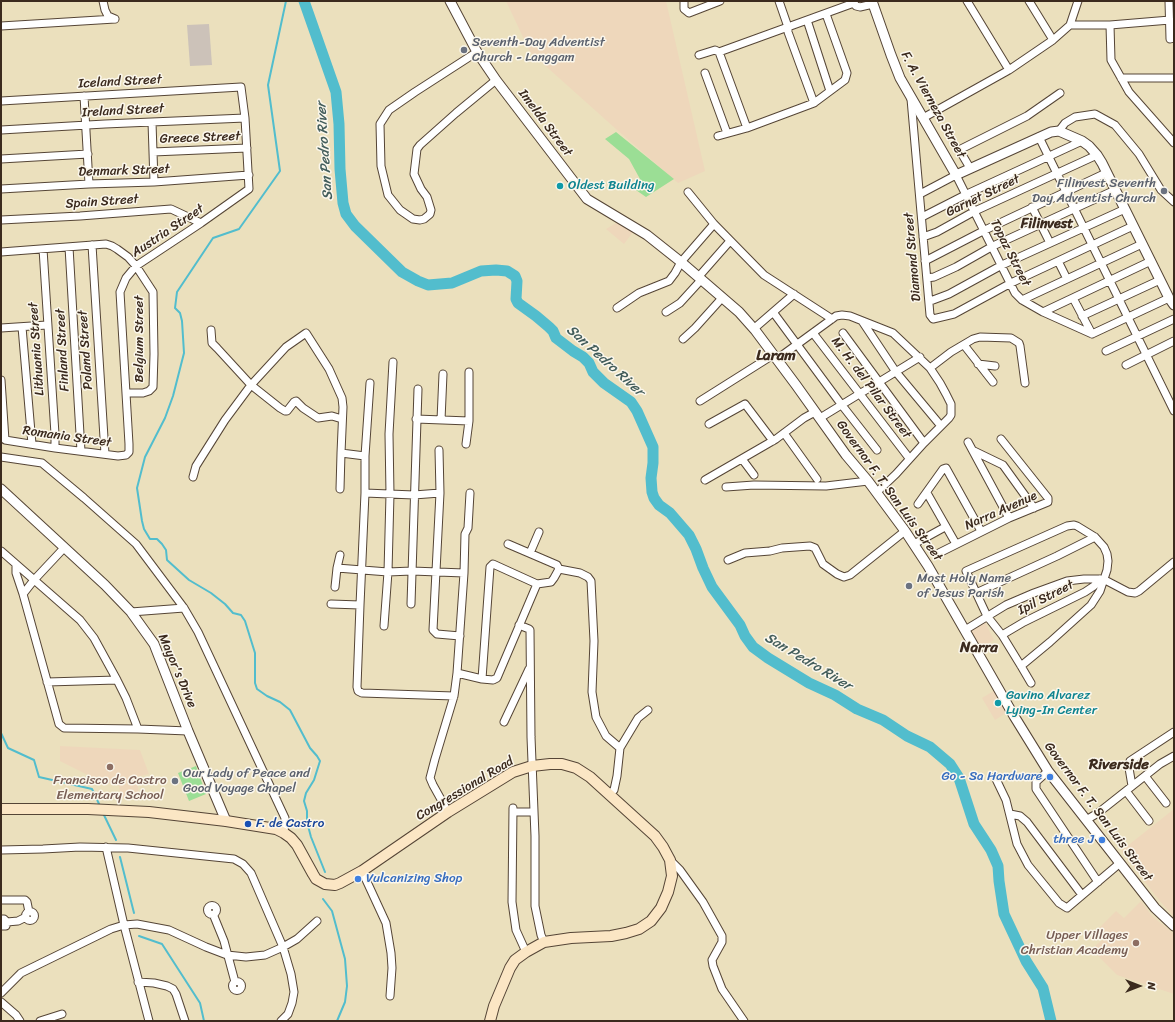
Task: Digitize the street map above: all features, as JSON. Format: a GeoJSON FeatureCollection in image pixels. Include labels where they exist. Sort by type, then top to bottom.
{"type":"FeatureCollection","features":[{"type":"Feature","properties":{"kind":"main road","name":"Congressional Road"},"geometry":{"type":"LineString","coordinates":[[1,809],[88,809],[149,812],[226,820],[276,829],[291,838],[298,845],[312,874],[322,883],[330,885],[340,883],[362,871],[448,812],[513,772],[532,766],[550,764],[562,764],[576,768],[590,777],[656,836],[670,860],[672,876],[668,892],[661,908],[651,921],[639,928],[626,933],[611,936],[571,938],[544,942],[526,952],[515,960],[510,968],[494,1006],[490,1021]]}},
{"type":"Feature","properties":{"kind":"street"},"geometry":{"type":"LineString","coordinates":[[1,26],[116,19],[108,16],[103,1]]}},
{"type":"Feature","properties":{"kind":"street","name":"Imelda Street"},"geometry":{"type":"LineString","coordinates":[[450,1],[477,52],[496,80],[587,199],[647,235]]}},
{"type":"Feature","properties":{"kind":"street"},"geometry":{"type":"LineString","coordinates":[[684,1],[684,9],[689,13],[720,1]]}},
{"type":"Feature","properties":{"kind":"street"},"geometry":{"type":"LineString","coordinates":[[779,1],[788,27],[788,32],[814,103]]}},
{"type":"Feature","properties":{"kind":"street"},"geometry":{"type":"LineString","coordinates":[[967,1],[1009,70]]}},
{"type":"Feature","properties":{"kind":"street"},"geometry":{"type":"LineString","coordinates":[[1029,1],[1053,40]]}},
{"type":"Feature","properties":{"kind":"street"},"geometry":{"type":"LineString","coordinates":[[923,118],[1009,70],[1053,40],[1070,25],[1078,1]]}},
{"type":"Feature","properties":{"kind":"street"},"geometry":{"type":"LineString","coordinates":[[1169,1],[1170,39],[1174,38]]}},
{"type":"Feature","properties":{"kind":"street"},"geometry":{"type":"LineString","coordinates":[[699,55],[715,50],[719,52],[826,14],[854,2],[856,6],[860,8],[872,3]]}},
{"type":"Feature","properties":{"kind":"street","name":"F. A. Vierneza Street"},"geometry":{"type":"LineString","coordinates":[[872,3],[900,78],[956,175]]}},
{"type":"Feature","properties":{"kind":"street"},"geometry":{"type":"LineString","coordinates":[[718,136],[747,128],[814,103],[846,80],[847,73],[826,14]]}},
{"type":"Feature","properties":{"kind":"street"},"geometry":{"type":"LineString","coordinates":[[807,20],[830,91]]}},
{"type":"Feature","properties":{"kind":"street"},"geometry":{"type":"LineString","coordinates":[[1070,25],[1110,25],[1170,20]]}},
{"type":"Feature","properties":{"kind":"street"},"geometry":{"type":"LineString","coordinates":[[1110,25],[1111,60],[1129,92],[1174,143]]}},
{"type":"Feature","properties":{"kind":"street"},"geometry":{"type":"LineString","coordinates":[[477,52],[389,110],[380,124],[381,166],[388,195],[400,210],[413,219],[424,219],[430,214],[431,210],[429,202],[414,174],[417,149],[456,113],[496,80]]}},
{"type":"Feature","properties":{"kind":"street"},"geometry":{"type":"LineString","coordinates":[[719,52],[747,128]]}},
{"type":"Feature","properties":{"kind":"street"},"geometry":{"type":"LineString","coordinates":[[705,74],[727,133]]}},
{"type":"Feature","properties":{"kind":"street"},"geometry":{"type":"LineString","coordinates":[[1121,78],[1174,78]]}},
{"type":"Feature","properties":{"kind":"street","name":"Iceland Street"},"geometry":{"type":"LineString","coordinates":[[1,101],[241,87]]}},
{"type":"Feature","properties":{"kind":"street","name":"Austria Street"},"geometry":{"type":"LineString","coordinates":[[126,455],[129,452],[129,444],[120,292],[126,278],[136,266],[250,189],[245,118],[241,87]]}},
{"type":"Feature","properties":{"kind":"street"},"geometry":{"type":"LineString","coordinates":[[970,168],[960,151],[961,149],[1028,116],[1060,93]]}},
{"type":"Feature","properties":{"kind":"street"},"geometry":{"type":"LineString","coordinates":[[84,96],[89,184]]}},
{"type":"Feature","properties":{"kind":"street","name":"Diamond Street"},"geometry":{"type":"LineString","coordinates":[[911,96],[931,318],[933,319],[954,314],[1011,283]]}},
{"type":"Feature","properties":{"kind":"street"},"geometry":{"type":"LineString","coordinates":[[1059,132],[1065,122],[1075,117],[1095,114],[1115,125],[1139,154],[1161,190],[1174,202]]}},
{"type":"Feature","properties":{"kind":"street","name":"Ireland Street"},"geometry":{"type":"LineString","coordinates":[[1,130],[245,118]]}},
{"type":"Feature","properties":{"kind":"street"},"geometry":{"type":"LineString","coordinates":[[152,122],[154,182]]}},
{"type":"Feature","properties":{"kind":"street"},"geometry":{"type":"LineString","coordinates":[[920,194],[970,168],[1051,132],[1059,132],[1089,146],[1097,155],[1171,302],[1128,318],[1092,334],[1073,298]]}},
{"type":"Feature","properties":{"kind":"street"},"geometry":{"type":"LineString","coordinates":[[1039,137],[1174,411]]}},
{"type":"Feature","properties":{"kind":"street"},"geometry":{"type":"LineString","coordinates":[[922,217],[967,194],[1082,142]]}},
{"type":"Feature","properties":{"kind":"street","name":"Greece Street"},"geometry":{"type":"LineString","coordinates":[[153,152],[247,148]]}},
{"type":"Feature","properties":{"kind":"street"},"geometry":{"type":"LineString","coordinates":[[1,159],[88,154]]}},
{"type":"Feature","properties":{"kind":"street","name":"Garnet Street"},"geometry":{"type":"LineString","coordinates":[[923,237],[951,225],[975,211],[1097,155]]}},
{"type":"Feature","properties":{"kind":"street"},"geometry":{"type":"LineString","coordinates":[[925,261],[985,230],[1106,173]]}},
{"type":"Feature","properties":{"kind":"street","name":"Denmark Street"},"geometry":{"type":"LineString","coordinates":[[1,189],[154,182],[249,175]]}},
{"type":"Feature","properties":{"kind":"street","name":"Topaz Street"},"geometry":{"type":"LineString","coordinates":[[956,175],[967,194],[1015,293],[1022,300],[1043,312],[1092,334]]}},
{"type":"Feature","properties":{"kind":"street"},"geometry":{"type":"LineString","coordinates":[[927,278],[934,277],[956,267],[993,246],[1115,190]]}},
{"type":"Feature","properties":{"kind":"street"},"geometry":{"type":"LineString","coordinates":[[688,192],[714,224],[764,275],[832,319]]}},
{"type":"Feature","properties":{"kind":"street"},"geometry":{"type":"LineString","coordinates":[[1032,208],[1050,243]]}},
{"type":"Feature","properties":{"kind":"street"},"geometry":{"type":"LineString","coordinates":[[929,301],[949,294],[1002,265],[1125,209]]}},
{"type":"Feature","properties":{"kind":"street","name":"Spain Street"},"geometry":{"type":"LineString","coordinates":[[1,220],[171,210],[201,223]]}},
{"type":"Feature","properties":{"kind":"street"},"geometry":{"type":"LineString","coordinates":[[617,308],[639,293],[669,281],[681,262],[714,224]]}},
{"type":"Feature","properties":{"kind":"street"},"geometry":{"type":"LineString","coordinates":[[1011,283],[1133,226]]}},
{"type":"Feature","properties":{"kind":"street","name":"Governor F. T. San Luis Street"},"geometry":{"type":"LineString","coordinates":[[647,235],[701,277],[755,330],[846,455],[868,480],[905,530],[928,566],[1014,716],[1048,771],[1155,908],[1174,926]]}},
{"type":"Feature","properties":{"kind":"street"},"geometry":{"type":"LineString","coordinates":[[666,312],[680,303],[730,241]]}},
{"type":"Feature","properties":{"kind":"street","name":"Belgium Street"},"geometry":{"type":"LineString","coordinates":[[1,252],[106,244],[112,246],[128,257],[136,266],[153,292],[153,387],[150,391],[143,393],[126,394]]}},
{"type":"Feature","properties":{"kind":"street"},"geometry":{"type":"LineString","coordinates":[[1022,300],[1142,244]]}},
{"type":"Feature","properties":{"kind":"street","name":"Poland Street"},"geometry":{"type":"LineString","coordinates":[[92,245],[105,454]]}},
{"type":"Feature","properties":{"kind":"street","name":"Finland Street"},"geometry":{"type":"LineString","coordinates":[[69,247],[81,451]]}},
{"type":"Feature","properties":{"kind":"street","name":"Lithuania Street"},"geometry":{"type":"LineString","coordinates":[[43,249],[55,448]]}},
{"type":"Feature","properties":{"kind":"street"},"geometry":{"type":"LineString","coordinates":[[1058,261],[1067,279]]}},
{"type":"Feature","properties":{"kind":"street"},"geometry":{"type":"LineString","coordinates":[[1043,312],[1151,261]]}},
{"type":"Feature","properties":{"kind":"street"},"geometry":{"type":"LineString","coordinates":[[1082,316],[1160,280]]}},
{"type":"Feature","properties":{"kind":"street"},"geometry":{"type":"LineString","coordinates":[[757,326],[794,294]]}},
{"type":"Feature","properties":{"kind":"street"},"geometry":{"type":"LineString","coordinates":[[683,339],[722,298]]}},
{"type":"Feature","properties":{"kind":"street"},"geometry":{"type":"LineString","coordinates":[[773,312],[877,450]]}},
{"type":"Feature","properties":{"kind":"street"},"geometry":{"type":"LineString","coordinates":[[700,401],[797,344],[839,315],[850,316],[893,333],[930,368],[943,388],[951,408],[951,415],[909,458],[896,474],[877,492]]}},
{"type":"Feature","properties":{"kind":"street"},"geometry":{"type":"LineString","coordinates":[[1106,351],[1174,319]]}},
{"type":"Feature","properties":{"kind":"street"},"geometry":{"type":"LineString","coordinates":[[862,320],[896,372],[941,426]]}},
{"type":"Feature","properties":{"kind":"street"},"geometry":{"type":"LineString","coordinates":[[1,328],[47,325]]}},
{"type":"Feature","properties":{"kind":"street"},"geometry":{"type":"LineString","coordinates":[[22,327],[32,444]]}},
{"type":"Feature","properties":{"kind":"street"},"geometry":{"type":"LineString","coordinates":[[211,330],[212,343],[251,386],[285,411],[287,411],[296,401],[303,408],[318,418],[332,416],[342,419]]}},
{"type":"Feature","properties":{"kind":"street"},"geometry":{"type":"LineString","coordinates":[[193,477],[196,466],[225,420],[251,386],[286,348],[306,333],[329,369],[342,398],[340,489]]}},
{"type":"Feature","properties":{"kind":"street","name":"M. H. del Pilar Street"},"geometry":{"type":"LineString","coordinates":[[813,333],[909,458]]}},
{"type":"Feature","properties":{"kind":"street"},"geometry":{"type":"LineString","coordinates":[[843,333],[924,442]]}},
{"type":"Feature","properties":{"kind":"street"},"geometry":{"type":"LineString","coordinates":[[930,368],[951,352],[973,339],[980,337],[1011,338],[1016,340],[1020,346],[1025,383]]}},
{"type":"Feature","properties":{"kind":"street"},"geometry":{"type":"LineString","coordinates":[[1126,365],[1174,341]]}},
{"type":"Feature","properties":{"kind":"street"},"geometry":{"type":"LineString","coordinates":[[964,345],[993,382]]}},
{"type":"Feature","properties":{"kind":"street"},"geometry":{"type":"LineString","coordinates":[[705,480],[773,441],[804,418],[818,415],[841,404],[920,357]]}},
{"type":"Feature","properties":{"kind":"street"},"geometry":{"type":"LineString","coordinates":[[384,626],[388,572],[390,494],[389,434],[394,362]]}},
{"type":"Feature","properties":{"kind":"street"},"geometry":{"type":"LineString","coordinates":[[978,364],[995,366]]}},
{"type":"Feature","properties":{"kind":"street"},"geometry":{"type":"LineString","coordinates":[[466,444],[469,422],[469,372]]}},
{"type":"Feature","properties":{"kind":"street"},"geometry":{"type":"LineString","coordinates":[[440,420],[443,374]]}},
{"type":"Feature","properties":{"kind":"street"},"geometry":{"type":"LineString","coordinates":[[1,380],[2,425]]}},
{"type":"Feature","properties":{"kind":"street"},"geometry":{"type":"LineString","coordinates":[[370,383],[365,456],[365,493],[357,687],[362,693],[454,696]]}},
{"type":"Feature","properties":{"kind":"street"},"geometry":{"type":"LineString","coordinates":[[411,604],[418,390]]}},
{"type":"Feature","properties":{"kind":"street"},"geometry":{"type":"LineString","coordinates":[[709,424],[745,404],[773,441]]}},
{"type":"Feature","properties":{"kind":"street"},"geometry":{"type":"LineString","coordinates":[[416,419],[469,422]]}},
{"type":"Feature","properties":{"kind":"street","name":"Romania Street"},"geometry":{"type":"LineString","coordinates":[[2,425],[5,440],[118,456],[126,455]]}},
{"type":"Feature","properties":{"kind":"street"},"geometry":{"type":"LineString","coordinates":[[784,433],[817,479]]}},
{"type":"Feature","properties":{"kind":"street","name":"Narra Avenue"},"geometry":{"type":"LineString","coordinates":[[939,553],[981,531],[1048,502],[1048,498],[1001,439]]}},
{"type":"Feature","properties":{"kind":"street"},"geometry":{"type":"LineString","coordinates":[[968,442],[1009,518]]}},
{"type":"Feature","properties":{"kind":"street"},"geometry":{"type":"LineString","coordinates":[[439,450],[440,493],[433,630],[437,634],[460,636]]}},
{"type":"Feature","properties":{"kind":"street"},"geometry":{"type":"LineString","coordinates":[[974,451],[1003,465],[1034,508]]}},
{"type":"Feature","properties":{"kind":"street"},"geometry":{"type":"LineString","coordinates":[[341,453],[365,456]]}},
{"type":"Feature","properties":{"kind":"street"},"geometry":{"type":"LineString","coordinates":[[1,457],[42,463],[136,544],[184,608],[198,632],[285,818],[284,833]]}},
{"type":"Feature","properties":{"kind":"street"},"geometry":{"type":"LineString","coordinates":[[742,459],[754,475]]}},
{"type":"Feature","properties":{"kind":"street"},"geometry":{"type":"LineString","coordinates":[[918,504],[943,469],[946,468],[981,531]]}},
{"type":"Feature","properties":{"kind":"street"},"geometry":{"type":"LineString","coordinates":[[726,487],[754,485],[826,486],[868,480]]}},
{"type":"Feature","properties":{"kind":"street","name":"Mayor's Drive"},"geometry":{"type":"LineString","coordinates":[[1,489],[105,585],[131,612],[154,644],[188,731],[226,820]]}},
{"type":"Feature","properties":{"kind":"street"},"geometry":{"type":"LineString","coordinates":[[365,493],[414,495],[440,493]]}},
{"type":"Feature","properties":{"kind":"street"},"geometry":{"type":"LineString","coordinates":[[448,812],[430,778],[454,696],[460,636],[465,534],[468,528],[470,493]]}},
{"type":"Feature","properties":{"kind":"street","name":"Narra Avenue"},"geometry":{"type":"LineString","coordinates":[[927,493],[956,544]]}},
{"type":"Feature","properties":{"kind":"street"},"geometry":{"type":"LineString","coordinates":[[1021,666],[1050,642],[1090,605],[1100,591],[1108,561],[1107,554],[1104,547],[1096,537],[1074,525],[1067,526],[966,571],[987,616],[1002,635],[1031,683]]}},
{"type":"Feature","properties":{"kind":"street"},"geometry":{"type":"LineString","coordinates":[[914,544],[946,527]]}},
{"type":"Feature","properties":{"kind":"street"},"geometry":{"type":"LineString","coordinates":[[728,560],[745,554],[782,548],[810,546],[815,548],[823,564],[844,577],[850,575],[905,530]]}},
{"type":"Feature","properties":{"kind":"street"},"geometry":{"type":"LineString","coordinates":[[530,553],[539,532]]}},
{"type":"Feature","properties":{"kind":"street"},"geometry":{"type":"LineString","coordinates":[[976,593],[1096,537]]}},
{"type":"Feature","properties":{"kind":"street"},"geometry":{"type":"LineString","coordinates":[[508,544],[557,565],[559,569],[580,573],[588,577],[591,581],[594,641],[592,692],[596,717],[606,736],[620,748]]}},
{"type":"Feature","properties":{"kind":"street"},"geometry":{"type":"LineString","coordinates":[[23,594],[64,548]]}},
{"type":"Feature","properties":{"kind":"street"},"geometry":{"type":"LineString","coordinates":[[1,551],[80,620],[94,638],[126,698],[138,729]]}},
{"type":"Feature","properties":{"kind":"street"},"geometry":{"type":"LineString","coordinates":[[335,587],[340,555]]}},
{"type":"Feature","properties":{"kind":"street"},"geometry":{"type":"LineString","coordinates":[[965,630],[1006,604],[1067,581],[1084,578],[1102,580],[1124,591],[1135,593],[1174,562]]}},
{"type":"Feature","properties":{"kind":"street"},"geometry":{"type":"LineString","coordinates":[[482,679],[490,567],[494,564],[537,584],[551,582],[559,569]]}},
{"type":"Feature","properties":{"kind":"street"},"geometry":{"type":"LineString","coordinates":[[16,565],[16,573],[59,724],[64,728],[188,731]]}},
{"type":"Feature","properties":{"kind":"street"},"geometry":{"type":"LineString","coordinates":[[337,568],[388,572],[412,571],[464,573]]}},
{"type":"Feature","properties":{"kind":"street","name":"Ipil Street"},"geometry":{"type":"LineString","coordinates":[[1002,635],[1024,622],[1085,592],[1102,580]]}},
{"type":"Feature","properties":{"kind":"street"},"geometry":{"type":"LineString","coordinates":[[457,673],[482,679],[493,680],[497,678],[537,584]]}},
{"type":"Feature","properties":{"kind":"street"},"geometry":{"type":"LineString","coordinates":[[331,604],[360,605]]}},
{"type":"Feature","properties":{"kind":"street"},"geometry":{"type":"LineString","coordinates":[[131,612],[184,608]]}},
{"type":"Feature","properties":{"kind":"street"},"geometry":{"type":"LineString","coordinates":[[519,625],[530,629],[531,737],[536,836],[535,906],[541,935],[544,942]]}},
{"type":"Feature","properties":{"kind":"street"},"geometry":{"type":"LineString","coordinates":[[504,722],[530,666]]}},
{"type":"Feature","properties":{"kind":"street"},"geometry":{"type":"LineString","coordinates":[[47,682],[117,680]]}},
{"type":"Feature","properties":{"kind":"street"},"geometry":{"type":"LineString","coordinates":[[609,794],[614,790],[620,748],[638,718],[648,710]]}},
{"type":"Feature","properties":{"kind":"street"},"geometry":{"type":"LineString","coordinates":[[1132,786],[1129,768],[1130,761],[1174,732]]}},
{"type":"Feature","properties":{"kind":"street"},"geometry":{"type":"LineString","coordinates":[[1086,820],[1098,813],[1160,764],[1174,756]]}},
{"type":"Feature","properties":{"kind":"street"},"geometry":{"type":"LineString","coordinates":[[1048,771],[1036,782],[1036,789],[1098,882]]}},
{"type":"Feature","properties":{"kind":"street"},"geometry":{"type":"LineString","coordinates":[[1145,776],[1166,803]]}},
{"type":"Feature","properties":{"kind":"street"},"geometry":{"type":"LineString","coordinates":[[995,777],[1002,791],[1010,814],[1017,844],[1028,865],[1059,903],[1067,908],[1120,863]]}},
{"type":"Feature","properties":{"kind":"street"},"geometry":{"type":"LineString","coordinates":[[1126,790],[1149,820]]}},
{"type":"Feature","properties":{"kind":"street"},"geometry":{"type":"LineString","coordinates":[[526,952],[516,930],[512,902],[513,810],[534,812]]}},
{"type":"Feature","properties":{"kind":"street"},"geometry":{"type":"LineString","coordinates":[[1010,814],[1020,816],[1027,822],[1082,895]]}},
{"type":"Feature","properties":{"kind":"street"},"geometry":{"type":"LineString","coordinates":[[1,850],[80,847],[128,848],[234,859],[243,864],[251,873],[283,947],[291,974],[294,992],[292,1003],[288,1014],[281,1021]]}},
{"type":"Feature","properties":{"kind":"street"},"geometry":{"type":"LineString","coordinates":[[106,847],[138,982],[149,1021]]}},
{"type":"Feature","properties":{"kind":"street"},"geometry":{"type":"LineString","coordinates":[[670,860],[680,870],[703,902],[722,936],[722,942],[712,960],[713,966],[722,989],[744,1021]]}},
{"type":"Feature","properties":{"kind":"street"},"geometry":{"type":"LineString","coordinates":[[362,871],[386,923],[392,968],[390,996]]}},
{"type":"Feature","properties":{"kind":"street"},"geometry":{"type":"LineString","coordinates":[[1,900],[25,900],[27,902],[27,915],[18,921],[2,920]]}},
{"type":"Feature","properties":{"kind":"street"},"geometry":{"type":"LineString","coordinates":[[213,914],[224,942],[235,982]]}},
{"type":"Feature","properties":{"kind":"street"},"geometry":{"type":"LineString","coordinates":[[1,992],[21,973],[111,929],[124,925],[137,924],[169,930],[227,955],[246,957],[264,955],[283,947],[297,939],[317,921]]}},
{"type":"Feature","properties":{"kind":"street"},"geometry":{"type":"LineString","coordinates":[[138,982],[166,986],[173,989],[185,1021]]}},
{"type":"Feature","properties":{"kind":"street"},"geometry":{"type":"LineString","coordinates":[[1,1002],[16,1015],[20,1021]]}},
{"type":"Feature","properties":{"kind":"street"},"geometry":{"type":"LineString","coordinates":[[40,1021],[62,1014]]}},
{"type":"Feature","properties":{"kind":"shaded area"},"geometry":{"type":"Polygon","coordinates":[[[506,1],[666,1],[705,171],[678,183],[530,52],[506,1]]]}},
{"type":"Feature","properties":{"kind":"shaded area"},"geometry":{"type":"Polygon","coordinates":[[[209,24],[212,65],[190,66],[187,25],[209,24]]]}},
{"type":"Feature","properties":{"kind":"shaded area"},"geometry":{"type":"Polygon","coordinates":[[[618,222],[633,232],[624,244],[606,229],[618,222]]]}},
{"type":"Feature","properties":{"kind":"shaded area"},"geometry":{"type":"Polygon","coordinates":[[[985,622],[994,640],[979,649],[969,632],[985,622]]]}},
{"type":"Feature","properties":{"kind":"shaded area"},"geometry":{"type":"Polygon","coordinates":[[[997,689],[1009,711],[995,720],[982,698],[997,689]]]}},
{"type":"Feature","properties":{"kind":"shaded area","name":"Francisco de Castro Elementary School"},"geometry":{"type":"Polygon","coordinates":[[[60,746],[140,750],[149,774],[137,777],[139,797],[121,798],[119,786],[98,780],[60,761],[60,746]]]}},
{"type":"Feature","properties":{"kind":"shaded area"},"geometry":{"type":"Polygon","coordinates":[[[1174,809],[1174,917],[1121,851],[1174,809]]]}},
{"type":"Feature","properties":{"kind":"shaded area","name":"Upper Villages Christian Academy"},"geometry":{"type":"Polygon","coordinates":[[[1141,901],[1152,916],[1174,934],[1174,994],[1117,975],[1091,949],[1105,938],[1099,928],[1116,911],[1124,918],[1141,901]]]}},
{"type":"Feature","properties":{"kind":"green space"},"geometry":{"type":"Polygon","coordinates":[[[616,132],[674,179],[646,197],[633,188],[640,179],[629,159],[605,139],[616,132]]]}},
{"type":"Feature","properties":{"kind":"green space"},"geometry":{"type":"Polygon","coordinates":[[[196,766],[206,794],[189,801],[178,773],[196,766]]]}},
{"type":"Feature","properties":{"kind":"waterway"},"geometry":{"type":"LineString","coordinates":[[286,1],[268,85],[280,171],[239,229],[213,238],[177,292],[175,308],[180,313],[182,321],[184,353],[173,396],[165,418],[145,457],[137,488],[144,529],[150,539],[157,539],[162,544],[166,550],[167,560],[189,580],[211,593],[225,604],[233,613],[241,615],[245,621],[255,653],[255,683],[257,689],[280,702],[290,710],[310,748],[320,761],[314,780],[306,793],[304,801],[311,837],[325,872]]}},
{"type":"Feature","properties":{"kind":"waterway","name":"San Pedro River"},"geometry":{"type":"LineString","coordinates":[[304,1],[336,92],[339,124],[340,169],[343,203],[346,214],[355,226],[402,272],[428,285],[452,283],[481,271],[507,271],[515,276],[517,281],[516,299],[518,303],[549,327],[553,331],[556,338],[583,357],[589,363],[593,372],[604,383],[631,402],[637,411],[653,447],[651,478],[654,498],[659,505],[670,513],[689,535],[712,587],[740,625],[745,636],[753,647],[809,683],[835,695],[857,709],[883,720],[907,736],[930,747],[950,764],[959,778],[974,824],[991,850],[998,866],[1004,914],[1026,961],[1043,988],[1051,1021]]}},
{"type":"Feature","properties":{"kind":"waterway"},"geometry":{"type":"LineString","coordinates":[[1,733],[8,748],[34,760],[39,777],[92,789],[100,806]]}},
{"type":"Feature","properties":{"kind":"waterway"},"geometry":{"type":"LineString","coordinates":[[103,813],[116,840]]}},
{"type":"Feature","properties":{"kind":"waterway"},"geometry":{"type":"LineString","coordinates":[[120,857],[134,913]]}},
{"type":"Feature","properties":{"kind":"waterway"},"geometry":{"type":"LineString","coordinates":[[323,899],[332,911],[345,959],[347,986],[345,1002],[337,1021]]}},
{"type":"Feature","properties":{"kind":"waterway"},"geometry":{"type":"LineString","coordinates":[[139,936],[162,944],[200,1003],[204,1021]]}},
{"type":"Feature","properties":{"kind":"place","name":"Seventh-Day Adventist Church - Langgam"},"geometry":{"type":"Point","coordinates":[464,50]}},
{"type":"Feature","properties":{"kind":"place","name":"Oldest Building"},"geometry":{"type":"Point","coordinates":[560,186]}},
{"type":"Feature","properties":{"kind":"place","name":"Filinvest Seventh Day Adventist Church"},"geometry":{"type":"Point","coordinates":[1164,191]}},
{"type":"Feature","properties":{"kind":"place","name":"Most Holy Name of Jesus Parish"},"geometry":{"type":"Point","coordinates":[909,586]}},
{"type":"Feature","properties":{"kind":"place","name":"Gavino Alvarez Lying-In Center"},"geometry":{"type":"Point","coordinates":[998,703]}},
{"type":"Feature","properties":{"kind":"place","name":"Francisco de Castro Elementary School"},"geometry":{"type":"Point","coordinates":[110,767]}},
{"type":"Feature","properties":{"kind":"place","name":"Go - Sa Hardware"},"geometry":{"type":"Point","coordinates":[1050,777]}},
{"type":"Feature","properties":{"kind":"place","name":"Our Lady of Peace and Good Voyage Chapel"},"geometry":{"type":"Point","coordinates":[175,781]}},
{"type":"Feature","properties":{"kind":"place","name":"F. de Castro"},"geometry":{"type":"Point","coordinates":[248,824]}},
{"type":"Feature","properties":{"kind":"place","name":"three J"},"geometry":{"type":"Point","coordinates":[1102,840]}},
{"type":"Feature","properties":{"kind":"place","name":"Vulcanizing Shop"},"geometry":{"type":"Point","coordinates":[358,879]}},
{"type":"Feature","properties":{"kind":"place","name":"Upper Villages Christian Academy"},"geometry":{"type":"Point","coordinates":[1136,943]}},
{"type":"Feature","properties":{"kind":"district","name":"Filinvest"},"geometry":{"type":"Point","coordinates":[1047,224]}},
{"type":"Feature","properties":{"kind":"district","name":"Laram"},"geometry":{"type":"Point","coordinates":[776,356]}},
{"type":"Feature","properties":{"kind":"district","name":"Narra"},"geometry":{"type":"Point","coordinates":[979,648]}},
{"type":"Feature","properties":{"kind":"district","name":"Riverside"},"geometry":{"type":"Point","coordinates":[1119,765]}}]}
